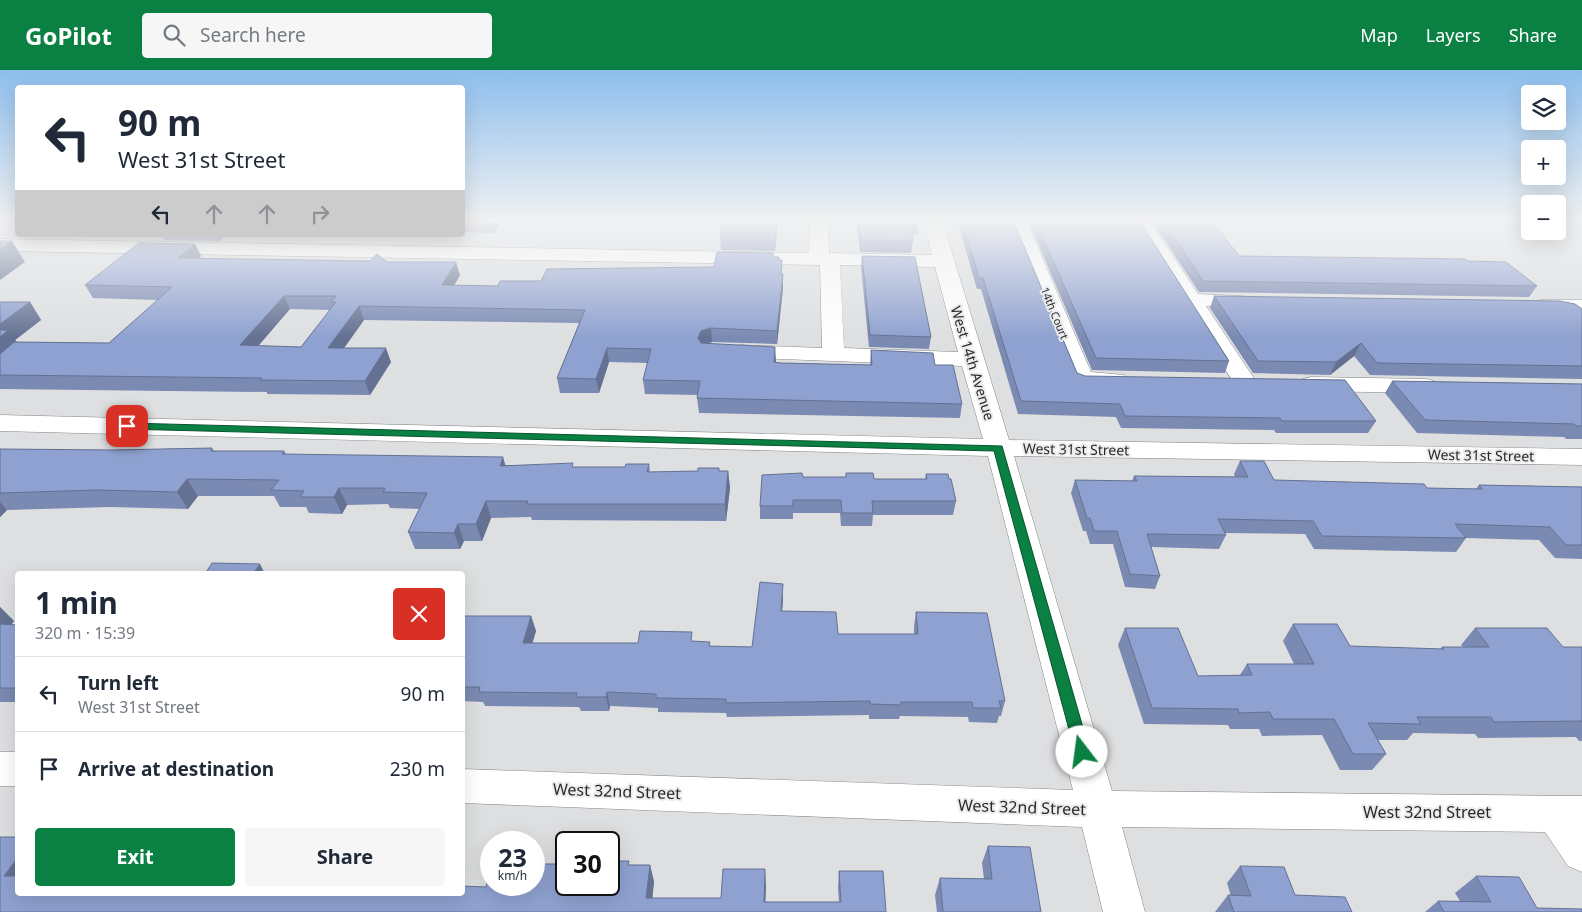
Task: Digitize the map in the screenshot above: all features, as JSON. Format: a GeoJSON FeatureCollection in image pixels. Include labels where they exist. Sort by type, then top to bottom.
{"type":"FeatureCollection","features":[{"type":"Feature","properties":{"kind":"street"},"geometry":{"type":"LineString","coordinates":[[785,259],[943,261]]}},
{"type":"Feature","properties":{"kind":"street","name":"14th Court"},"geometry":{"type":"LineString","coordinates":[[1033,259],[1082,379],[1140,380]]}},
{"type":"Feature","properties":{"kind":"street"},"geometry":{"type":"LineString","coordinates":[[1166,259],[1192,300],[1265,383]]}},
{"type":"Feature","properties":{"kind":"street"},"geometry":{"type":"LineString","coordinates":[[824,260],[834,354]]}},
{"type":"Feature","properties":{"kind":"street","name":"West 14th Avenue"},"geometry":{"type":"LineString","coordinates":[[943,261],[998,448],[1098,809],[1124,912]]}},
{"type":"Feature","properties":{"kind":"street"},"geometry":{"type":"LineString","coordinates":[[1192,300],[1271,301]]}},
{"type":"Feature","properties":{"kind":"street"},"geometry":{"type":"LineString","coordinates":[[1519,306],[1582,306]]}},
{"type":"Feature","properties":{"kind":"street"},"geometry":{"type":"LineString","coordinates":[[721,351],[972,358]]}},
{"type":"Feature","properties":{"kind":"street"},"geometry":{"type":"LineString","coordinates":[[1216,382],[1443,386]]}},
{"type":"Feature","properties":{"kind":"street","name":"West 31st Street"},"geometry":{"type":"LineString","coordinates":[[0,423],[998,448],[1582,457]]}},
{"type":"Feature","properties":{"kind":"street"},"geometry":{"type":"LineString","coordinates":[[0,768],[15,769]]}},
{"type":"Feature","properties":{"kind":"street","name":"West 32nd Street"},"geometry":{"type":"LineString","coordinates":[[465,786],[1098,809],[1569,813]]}},
{"type":"Feature","properties":{"kind":"street"},"geometry":{"type":"LineString","coordinates":[[1569,813],[1582,852]]}},
{"type":"Feature","properties":{"kind":"building"},"geometry":{"type":"Polygon","coordinates":[[[118,259],[370,261],[384,259],[387,262],[456,262],[442,285],[498,286],[500,281],[541,281],[547,269],[714,267],[716,259],[779,259],[782,260],[781,274],[783,274],[777,331],[711,328],[701,331],[698,338],[701,343],[775,347],[774,362],[780,363],[872,365],[871,350],[933,353],[935,365],[953,365],[962,404],[697,398],[700,381],[643,380],[651,349],[607,348],[596,379],[557,378],[585,310],[359,306],[328,348],[386,348],[365,381],[0,375],[0,354],[14,342],[109,343],[172,287],[85,285],[118,259]],[[284,296],[240,345],[301,347],[336,302],[331,302],[336,296],[284,296]]]}},
{"type":"Feature","properties":{"kind":"building"},"geometry":{"type":"Polygon","coordinates":[[[862,259],[915,259],[931,337],[870,335],[862,259]]]}},
{"type":"Feature","properties":{"kind":"building"},"geometry":{"type":"Polygon","coordinates":[[[974,259],[1029,259],[1077,373],[1085,376],[1345,380],[1376,421],[1282,421],[1280,418],[1125,416],[1120,404],[1021,401],[983,278],[979,278],[974,259]]]}},
{"type":"Feature","properties":{"kind":"building"},"geometry":{"type":"Polygon","coordinates":[[[1052,259],[1164,259],[1229,361],[1096,358],[1052,259]]]}},
{"type":"Feature","properties":{"kind":"building"},"geometry":{"type":"Polygon","coordinates":[[[1188,259],[1465,259],[1468,261],[1506,262],[1537,286],[1203,281],[1188,259]]]}},
{"type":"Feature","properties":{"kind":"building"},"geometry":{"type":"Polygon","coordinates":[[[1214,296],[1560,301],[1575,304],[1582,309],[1582,366],[1377,363],[1361,343],[1336,362],[1258,361],[1214,296]]]}},
{"type":"Feature","properties":{"kind":"building"},"geometry":{"type":"Polygon","coordinates":[[[0,302],[30,302],[0,324],[0,302]]]}},
{"type":"Feature","properties":{"kind":"building"},"geometry":{"type":"Polygon","coordinates":[[[0,330],[8,330],[0,337],[0,330]]]}},
{"type":"Feature","properties":{"kind":"building"},"geometry":{"type":"Polygon","coordinates":[[[1392,381],[1582,384],[1582,426],[1574,424],[1425,420],[1392,381]]]}},
{"type":"Feature","properties":{"kind":"building"},"geometry":{"type":"Polygon","coordinates":[[[212,448],[211,451],[284,451],[282,454],[503,457],[500,466],[573,463],[572,467],[625,467],[626,464],[649,464],[647,472],[698,471],[698,468],[719,468],[719,471],[728,471],[725,504],[527,504],[528,501],[486,501],[476,524],[458,524],[454,533],[408,532],[427,493],[383,492],[385,488],[339,488],[334,497],[300,497],[304,491],[271,490],[279,480],[187,479],[177,492],[98,490],[0,493],[0,449],[112,450],[212,448]]]}},
{"type":"Feature","properties":{"kind":"building"},"geometry":{"type":"Polygon","coordinates":[[[1240,461],[1264,461],[1274,480],[1424,484],[1427,488],[1482,489],[1479,485],[1582,487],[1582,545],[1566,545],[1550,527],[1455,524],[1466,538],[1322,536],[1313,521],[1218,519],[1226,535],[1147,534],[1160,576],[1130,574],[1117,531],[1094,531],[1090,518],[1087,518],[1075,480],[1137,481],[1134,476],[1248,477],[1240,461]]]}},
{"type":"Feature","properties":{"kind":"building"},"geometry":{"type":"Polygon","coordinates":[[[802,473],[803,477],[846,477],[846,473],[873,473],[874,479],[927,479],[926,474],[948,474],[956,501],[872,501],[873,513],[842,513],[841,500],[793,500],[793,506],[760,506],[762,475],[802,473]]]}},
{"type":"Feature","properties":{"kind":"building"},"geometry":{"type":"Polygon","coordinates":[[[212,563],[260,564],[255,571],[207,571],[212,563]]]}},
{"type":"Feature","properties":{"kind":"building"},"geometry":{"type":"Polygon","coordinates":[[[760,582],[783,584],[781,611],[836,612],[838,634],[918,634],[916,612],[987,613],[1005,701],[999,701],[1001,708],[973,708],[972,702],[901,702],[901,705],[870,704],[870,701],[726,703],[726,699],[656,698],[656,694],[607,692],[606,697],[576,697],[577,693],[479,692],[480,687],[465,687],[465,616],[531,616],[523,643],[638,643],[640,631],[692,632],[691,641],[710,642],[709,646],[752,647],[760,582]]]}},
{"type":"Feature","properties":{"kind":"building"},"geometry":{"type":"Polygon","coordinates":[[[0,624],[15,625],[15,688],[0,688],[0,624]]]}},
{"type":"Feature","properties":{"kind":"building"},"geometry":{"type":"Polygon","coordinates":[[[1293,624],[1337,624],[1350,646],[1444,649],[1442,647],[1489,647],[1475,628],[1547,628],[1563,647],[1582,647],[1582,721],[1494,722],[1491,717],[1417,717],[1421,724],[1368,723],[1386,754],[1353,754],[1334,719],[1273,719],[1270,712],[1239,713],[1238,709],[1152,708],[1125,628],[1178,628],[1198,676],[1252,675],[1247,664],[1314,664],[1293,624]]]}},
{"type":"Feature","properties":{"kind":"building"},"geometry":{"type":"Polygon","coordinates":[[[0,837],[15,837],[15,861],[4,876],[15,876],[15,896],[465,896],[465,886],[480,887],[480,896],[545,896],[545,864],[555,864],[555,896],[620,896],[620,861],[629,861],[628,865],[650,865],[646,898],[721,898],[723,869],[765,869],[764,902],[841,902],[839,871],[883,871],[886,912],[0,912],[0,837]]]}},
{"type":"Feature","properties":{"kind":"building"},"geometry":{"type":"Polygon","coordinates":[[[988,846],[1030,847],[1041,912],[943,912],[940,878],[992,879],[988,846]]]}},
{"type":"Feature","properties":{"kind":"building"},"geometry":{"type":"Polygon","coordinates":[[[1240,866],[1284,867],[1295,895],[1345,897],[1352,912],[1234,912],[1228,895],[1251,896],[1240,866]]]}},
{"type":"Feature","properties":{"kind":"building"},"geometry":{"type":"Polygon","coordinates":[[[1476,876],[1519,877],[1537,908],[1582,909],[1582,912],[1444,912],[1438,901],[1491,902],[1476,876]]]}},
{"type":"Feature","properties":{"kind":"route"},"geometry":{"type":"LineString","coordinates":[[127,426],[998,448],[1082,752]]}}]}
